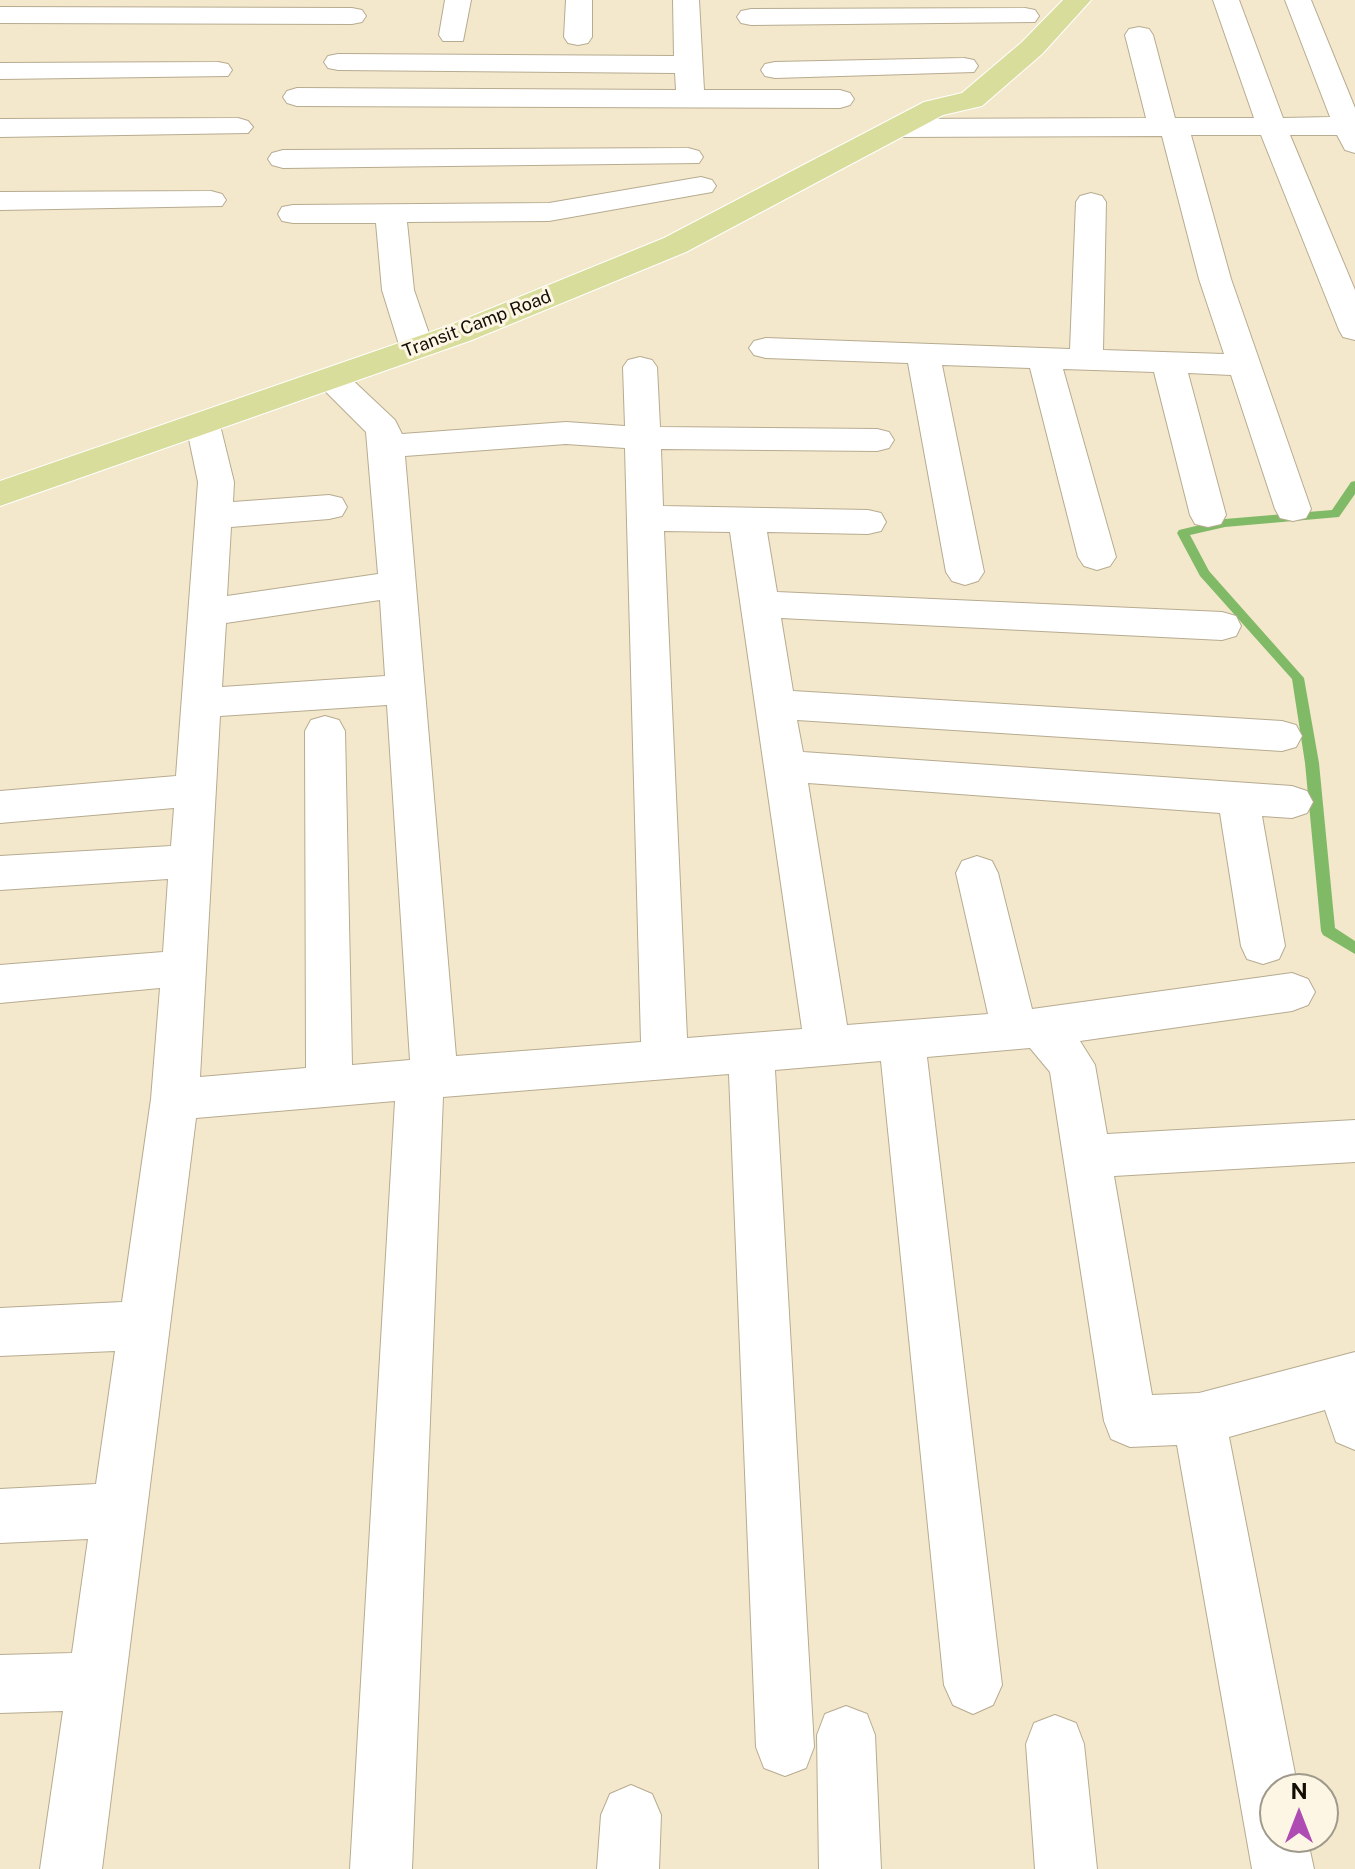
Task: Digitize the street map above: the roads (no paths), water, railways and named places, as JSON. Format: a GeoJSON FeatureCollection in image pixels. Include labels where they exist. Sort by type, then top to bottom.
{"type":"FeatureCollection","features":[{"type":"Feature","properties":{"kind":"main road","name":"Transit Camp Road"},"geometry":{"type":"LineString","coordinates":[[0,494],[417,348],[661,251],[934,108],[972,100],[1032,48],[1078,0]]}},
{"type":"Feature","properties":{"kind":"main road"},"geometry":{"type":"LineString","coordinates":[[934,108],[937,89],[1034,8]]}},
{"type":"Feature","properties":{"kind":"street"},"geometry":{"type":"LineString","coordinates":[[453,35],[458,0]]}},
{"type":"Feature","properties":{"kind":"street"},"geometry":{"type":"LineString","coordinates":[[578,37],[579,0]]}},
{"type":"Feature","properties":{"kind":"street"},"geometry":{"type":"LineString","coordinates":[[686,0],[688,157],[701,186],[724,219]]}},
{"type":"Feature","properties":{"kind":"street"},"geometry":{"type":"LineString","coordinates":[[1226,0],[1272,126],[1355,330]]}},
{"type":"Feature","properties":{"kind":"street"},"geometry":{"type":"LineString","coordinates":[[896,128],[1272,126],[1353,132],[1298,0]]}},
{"type":"Feature","properties":{"kind":"street"},"geometry":{"type":"LineString","coordinates":[[751,17],[1034,8]]}},
{"type":"Feature","properties":{"kind":"street"},"geometry":{"type":"LineString","coordinates":[[0,15],[348,29],[685,84],[840,99]]}},
{"type":"Feature","properties":{"kind":"street"},"geometry":{"type":"LineString","coordinates":[[1139,35],[1215,279],[1293,509]]}},
{"type":"Feature","properties":{"kind":"street"},"geometry":{"type":"LineString","coordinates":[[750,70],[982,51]]}},
{"type":"Feature","properties":{"kind":"street"},"geometry":{"type":"LineString","coordinates":[[0,71],[218,70]]}},
{"type":"Feature","properties":{"kind":"street"},"geometry":{"type":"LineString","coordinates":[[297,97],[685,84],[720,71]]}},
{"type":"Feature","properties":{"kind":"street"},"geometry":{"type":"LineString","coordinates":[[0,128],[238,127]]}},
{"type":"Feature","properties":{"kind":"street"},"geometry":{"type":"LineString","coordinates":[[283,159],[688,157]]}},
{"type":"Feature","properties":{"kind":"street"},"geometry":{"type":"LineString","coordinates":[[293,214],[549,212],[701,186]]}},
{"type":"Feature","properties":{"kind":"street"},"geometry":{"type":"LineString","coordinates":[[0,201],[211,200]]}},
{"type":"Feature","properties":{"kind":"street"},"geometry":{"type":"LineString","coordinates":[[1086,361],[1091,202]]}},
{"type":"Feature","properties":{"kind":"street"},"geometry":{"type":"LineString","coordinates":[[391,213],[398,290],[417,348]]}},
{"type":"Feature","properties":{"kind":"street"},"geometry":{"type":"LineString","coordinates":[[766,348],[1244,365]]}},
{"type":"Feature","properties":{"kind":"street"},"geometry":{"type":"LineString","coordinates":[[923,354],[965,572]]}},
{"type":"Feature","properties":{"kind":"street"},"geometry":{"type":"LineString","coordinates":[[1044,359],[1097,557]]}},
{"type":"Feature","properties":{"kind":"street"},"geometry":{"type":"LineString","coordinates":[[1168,363],[1208,515]]}},
{"type":"Feature","properties":{"kind":"street"},"geometry":{"type":"LineString","coordinates":[[640,367],[665,1059]]}},
{"type":"Feature","properties":{"kind":"street"},"geometry":{"type":"LineString","coordinates":[[332,379],[383,428],[387,446],[405,689],[427,1079],[381,1869]]}},
{"type":"Feature","properties":{"kind":"street"},"geometry":{"type":"LineString","coordinates":[[71,1869],[99,1681],[175,1099],[216,482],[203,425]]}},
{"type":"Feature","properties":{"kind":"street"},"geometry":{"type":"LineString","coordinates":[[387,446],[566,433],[642,438],[877,440]]}},
{"type":"Feature","properties":{"kind":"street"},"geometry":{"type":"LineString","coordinates":[[214,516],[329,507]]}},
{"type":"Feature","properties":{"kind":"street"},"geometry":{"type":"LineString","coordinates":[[645,518],[868,522]]}},
{"type":"Feature","properties":{"kind":"street"},"geometry":{"type":"LineString","coordinates":[[747,521],[827,1046]]}},
{"type":"Feature","properties":{"kind":"street"},"geometry":{"type":"LineString","coordinates":[[208,612],[397,584]]}},
{"type":"Feature","properties":{"kind":"street"},"geometry":{"type":"LineString","coordinates":[[759,604],[1222,626]]}},
{"type":"Feature","properties":{"kind":"street"},"geometry":{"type":"LineString","coordinates":[[201,703],[405,689]]}},
{"type":"Feature","properties":{"kind":"street"},"geometry":{"type":"LineString","coordinates":[[774,704],[1282,736]]}},
{"type":"Feature","properties":{"kind":"street"},"geometry":{"type":"LineString","coordinates":[[325,731],[329,1087]]}},
{"type":"Feature","properties":{"kind":"street"},"geometry":{"type":"LineString","coordinates":[[784,766],[1292,802]]}},
{"type":"Feature","properties":{"kind":"street"},"geometry":{"type":"LineString","coordinates":[[0,807],[195,790]]}},
{"type":"Feature","properties":{"kind":"street"},"geometry":{"type":"LineString","coordinates":[[1238,798],[1263,946]]}},
{"type":"Feature","properties":{"kind":"street"},"geometry":{"type":"LineString","coordinates":[[0,873],[191,861]]}},
{"type":"Feature","properties":{"kind":"street"},"geometry":{"type":"LineString","coordinates":[[977,873],[1028,1030],[1072,1065],[1130,1421],[1199,1419],[1351,1394]]}},
{"type":"Feature","properties":{"kind":"street"},"geometry":{"type":"LineString","coordinates":[[0,984],[184,968]]}},
{"type":"Feature","properties":{"kind":"street"},"geometry":{"type":"LineString","coordinates":[[175,1099],[1028,1030],[1292,992]]}},
{"type":"Feature","properties":{"kind":"street"},"geometry":{"type":"LineString","coordinates":[[902,1040],[973,1685]]}},
{"type":"Feature","properties":{"kind":"street"},"geometry":{"type":"LineString","coordinates":[[751,1052],[785,1747]]}},
{"type":"Feature","properties":{"kind":"street"},"geometry":{"type":"LineString","coordinates":[[1086,1156],[1355,1141]]}},
{"type":"Feature","properties":{"kind":"street"},"geometry":{"type":"LineString","coordinates":[[0,1332],[145,1325]]}},
{"type":"Feature","properties":{"kind":"street"},"geometry":{"type":"LineString","coordinates":[[1199,1419],[1265,1773]]}},
{"type":"Feature","properties":{"kind":"street"},"geometry":{"type":"LineString","coordinates":[[0,1516],[121,1510]]}},
{"type":"Feature","properties":{"kind":"street"},"geometry":{"type":"LineString","coordinates":[[0,1684],[99,1681]]}},
{"type":"Feature","properties":{"kind":"street"},"geometry":{"type":"LineString","coordinates":[[846,1735],[850,1869]]}},
{"type":"Feature","properties":{"kind":"street"},"geometry":{"type":"LineString","coordinates":[[1055,1744],[1066,1869]]}},
{"type":"Feature","properties":{"kind":"waterway"},"geometry":{"type":"LineString","coordinates":[[1355,485],[1335,514],[1225,523],[1183,533],[1204,573],[1298,678],[1312,763],[1328,931],[1355,948]]}}]}
